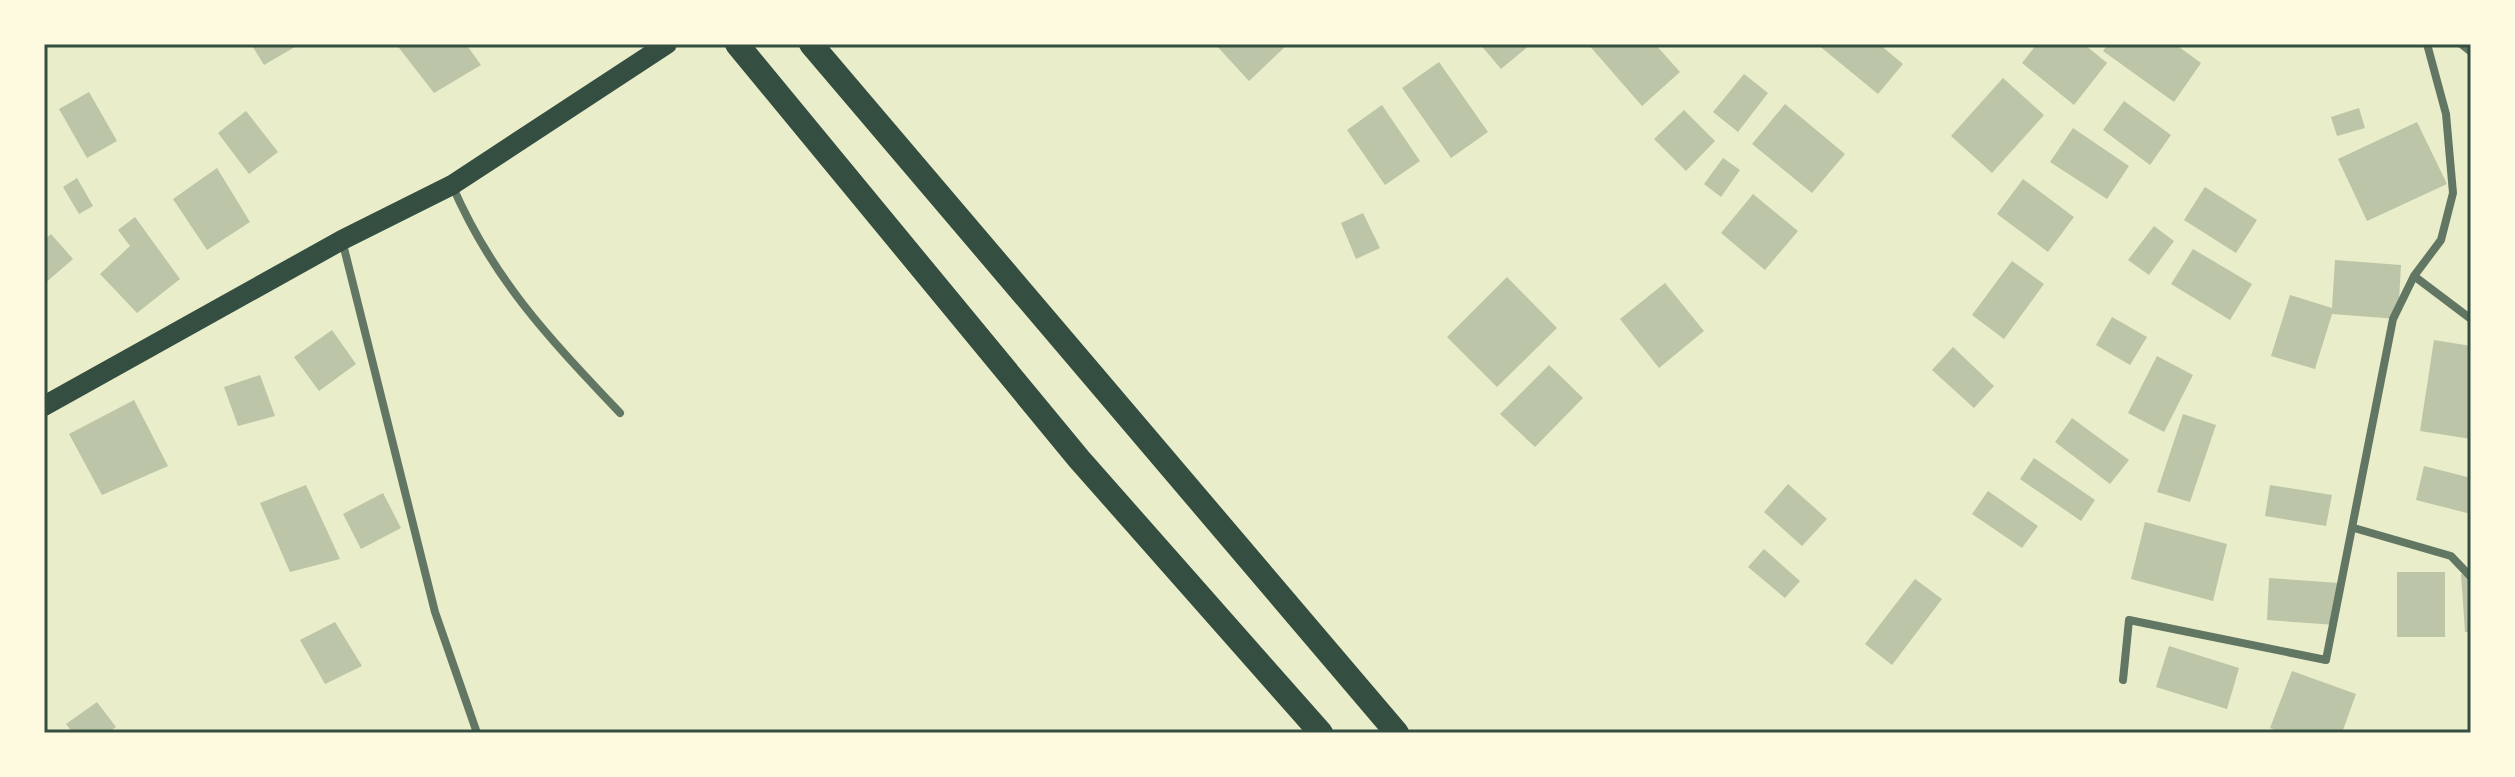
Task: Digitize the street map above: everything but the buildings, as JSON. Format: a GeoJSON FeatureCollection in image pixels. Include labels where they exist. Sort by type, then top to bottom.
{"type":"FeatureCollection","features":[{"type":"Feature","properties":{"kind":"highway"},"geometry":{"type":"LineString","coordinates":[[737,44],[1079,459],[1321,733]]}},
{"type":"Feature","properties":{"kind":"highway"},"geometry":{"type":"LineString","coordinates":[[811,44],[1397,733]]}},
{"type":"Feature","properties":{"kind":"main road"},"geometry":{"type":"LineString","coordinates":[[44,406],[342,240],[452,185],[667,44]]}},
{"type":"Feature","properties":{"kind":"street"},"geometry":{"type":"LineString","coordinates":[[2123,680],[2129,620],[2326,660],[2393,319],[2414,276],[2441,240],[2453,193],[2446,114],[2427,44]]}},
{"type":"Feature","properties":{"kind":"street"},"geometry":{"type":"LineString","coordinates":[[2461,44],[2471,52]]}},
{"type":"Feature","properties":{"kind":"street"},"geometry":{"type":"LineString","coordinates":[[452,185],[472,232],[506,287],[620,413]]}},
{"type":"Feature","properties":{"kind":"street"},"geometry":{"type":"LineString","coordinates":[[342,240],[435,612],[477,733]]}},
{"type":"Feature","properties":{"kind":"street"},"geometry":{"type":"LineString","coordinates":[[2414,276],[2471,319]]}},
{"type":"Feature","properties":{"kind":"street"},"geometry":{"type":"LineString","coordinates":[[2354,528],[2451,556],[2471,577]]}}]}
